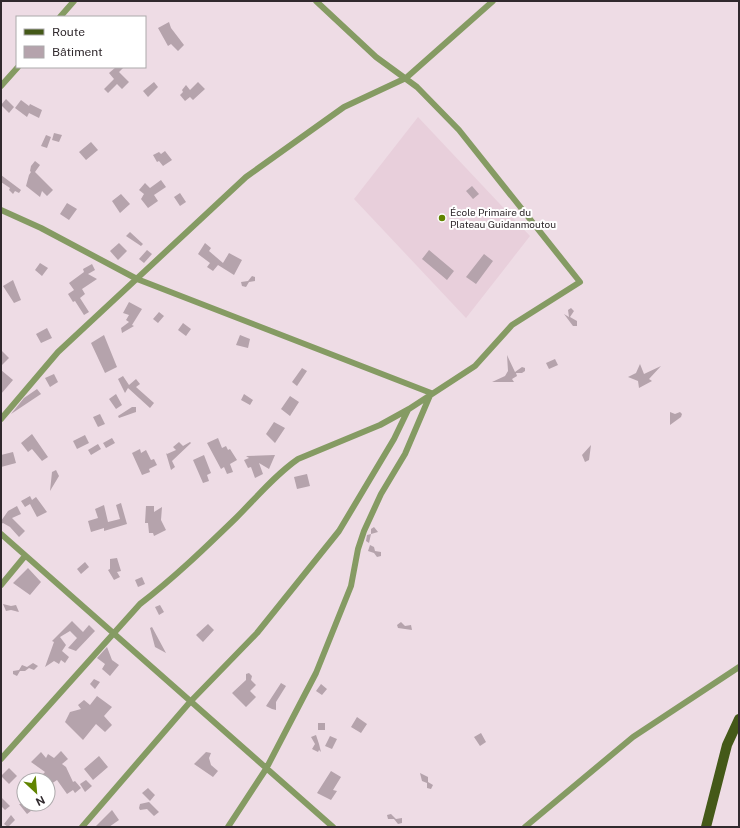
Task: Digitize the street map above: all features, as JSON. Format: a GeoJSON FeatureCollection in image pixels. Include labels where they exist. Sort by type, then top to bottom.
{"type":"FeatureCollection","features":[{"type":"Feature","properties":{"kind":"main road"},"geometry":{"type":"LineString","coordinates":[[706,827],[726,744],[739,719]]}},
{"type":"Feature","properties":{"kind":"street"},"geometry":{"type":"LineString","coordinates":[[61,16],[74,1]]}},
{"type":"Feature","properties":{"kind":"street"},"geometry":{"type":"LineString","coordinates":[[1,758],[140,604],[226,527],[287,467],[298,459],[380,425],[409,409],[431,393],[475,366],[512,325],[580,282],[459,130],[417,87],[376,57],[316,1]]}},
{"type":"Feature","properties":{"kind":"street"},"geometry":{"type":"LineString","coordinates":[[1,418],[58,352],[246,177],[344,107],[406,78],[493,1]]}},
{"type":"Feature","properties":{"kind":"street"},"geometry":{"type":"LineString","coordinates":[[1,86],[17,68]]}},
{"type":"Feature","properties":{"kind":"street"},"geometry":{"type":"LineString","coordinates":[[1,210],[41,228],[137,279],[431,393]]}},
{"type":"Feature","properties":{"kind":"street"},"geometry":{"type":"LineString","coordinates":[[228,827],[266,769],[301,699],[316,673],[351,586],[364,531],[381,494],[404,454],[431,393]]}},
{"type":"Feature","properties":{"kind":"street"},"geometry":{"type":"LineString","coordinates":[[82,827],[190,702],[257,633],[339,531],[394,439],[409,409]]}},
{"type":"Feature","properties":{"kind":"street"},"geometry":{"type":"LineString","coordinates":[[1,534],[333,827]]}},
{"type":"Feature","properties":{"kind":"street"},"geometry":{"type":"LineString","coordinates":[[1,585],[25,556]]}},
{"type":"Feature","properties":{"kind":"street"},"geometry":{"type":"LineString","coordinates":[[525,827],[633,737],[739,667]]}},
{"type":"Feature","properties":{"kind":"shaded area","name":"École Primaire du Plateau Guidanmoutou"},"geometry":{"type":"Polygon","coordinates":[[[418,117],[530,236],[466,318],[354,199],[418,117]]]}},
{"type":"Feature","properties":{"kind":"building"},"geometry":{"type":"Polygon","coordinates":[[[169,22],[171,28],[184,45],[178,51],[171,44],[168,46],[158,28],[169,22]]]}},
{"type":"Feature","properties":{"kind":"building"},"geometry":{"type":"Polygon","coordinates":[[[115,68],[123,68],[119,72],[129,82],[122,89],[117,84],[108,93],[104,89],[114,79],[109,73],[115,68]]]}},
{"type":"Feature","properties":{"kind":"building"},"geometry":{"type":"Polygon","coordinates":[[[154,82],[158,87],[148,97],[143,91],[154,82]]]}},
{"type":"Feature","properties":{"kind":"building"},"geometry":{"type":"Polygon","coordinates":[[[198,82],[205,89],[193,100],[190,97],[185,101],[180,95],[183,92],[182,90],[186,85],[190,90],[198,82]]]}},
{"type":"Feature","properties":{"kind":"building"},"geometry":{"type":"Polygon","coordinates":[[[6,99],[14,107],[9,113],[1,105],[6,99]]]}},
{"type":"Feature","properties":{"kind":"building"},"geometry":{"type":"Polygon","coordinates":[[[21,100],[29,106],[30,104],[42,110],[39,118],[29,113],[27,117],[15,108],[21,100]]]}},
{"type":"Feature","properties":{"kind":"building"},"geometry":{"type":"Polygon","coordinates":[[[54,133],[62,135],[59,142],[52,140],[54,133]]]}},
{"type":"Feature","properties":{"kind":"building"},"geometry":{"type":"Polygon","coordinates":[[[46,135],[51,137],[47,148],[41,146],[46,135]]]}},
{"type":"Feature","properties":{"kind":"building"},"geometry":{"type":"Polygon","coordinates":[[[91,142],[98,150],[86,160],[79,152],[91,142]]]}},
{"type":"Feature","properties":{"kind":"building"},"geometry":{"type":"Polygon","coordinates":[[[165,151],[172,160],[163,166],[159,161],[157,162],[153,155],[159,152],[161,154],[165,151]]]}},
{"type":"Feature","properties":{"kind":"building"},"geometry":{"type":"Polygon","coordinates":[[[35,161],[40,165],[35,172],[53,190],[47,196],[42,191],[40,197],[26,186],[31,172],[31,166],[35,161]]]}},
{"type":"Feature","properties":{"kind":"building"},"geometry":{"type":"Polygon","coordinates":[[[1,175],[21,190],[19,193],[15,191],[13,194],[9,190],[10,188],[1,182],[1,175]]]}},
{"type":"Feature","properties":{"kind":"building"},"geometry":{"type":"Polygon","coordinates":[[[161,180],[166,187],[154,195],[158,201],[148,208],[141,199],[144,194],[139,190],[145,183],[150,188],[161,180]]]}},
{"type":"Feature","properties":{"kind":"building"},"geometry":{"type":"Polygon","coordinates":[[[472,186],[479,194],[473,199],[466,191],[472,186]]]}},
{"type":"Feature","properties":{"kind":"building"},"geometry":{"type":"Polygon","coordinates":[[[180,193],[186,202],[180,206],[174,197],[180,193]]]}},
{"type":"Feature","properties":{"kind":"building"},"geometry":{"type":"Polygon","coordinates":[[[121,194],[130,204],[120,213],[112,201],[121,194]]]}},
{"type":"Feature","properties":{"kind":"building"},"geometry":{"type":"Polygon","coordinates":[[[67,203],[77,209],[69,220],[60,214],[67,203]]]}},
{"type":"Feature","properties":{"kind":"building"},"geometry":{"type":"Polygon","coordinates":[[[130,232],[143,244],[141,246],[126,236],[130,232]]]}},
{"type":"Feature","properties":{"kind":"building"},"geometry":{"type":"Polygon","coordinates":[[[119,243],[127,251],[118,260],[110,251],[119,243]]]}},
{"type":"Feature","properties":{"kind":"building"},"geometry":{"type":"Polygon","coordinates":[[[205,243],[211,248],[209,251],[223,263],[229,253],[242,260],[234,275],[218,265],[213,271],[207,267],[210,263],[198,254],[205,243]]]}},
{"type":"Feature","properties":{"kind":"building"},"geometry":{"type":"Polygon","coordinates":[[[147,250],[152,254],[144,263],[139,259],[147,250]]]}},
{"type":"Feature","properties":{"kind":"building"},"geometry":{"type":"Polygon","coordinates":[[[429,250],[454,271],[447,280],[422,259],[429,250]]]}},
{"type":"Feature","properties":{"kind":"building"},"geometry":{"type":"Polygon","coordinates":[[[484,254],[493,261],[476,284],[466,277],[484,254]]]}},
{"type":"Feature","properties":{"kind":"building"},"geometry":{"type":"Polygon","coordinates":[[[40,263],[48,268],[42,276],[35,270],[40,263]]]}},
{"type":"Feature","properties":{"kind":"building"},"geometry":{"type":"Polygon","coordinates":[[[92,264],[95,270],[88,274],[97,279],[82,289],[85,294],[80,298],[89,312],[84,315],[75,301],[73,302],[68,294],[74,290],[69,283],[84,272],[83,269],[92,264]]]}},
{"type":"Feature","properties":{"kind":"building"},"geometry":{"type":"Polygon","coordinates":[[[252,276],[255,277],[255,281],[249,282],[246,287],[242,286],[241,282],[248,281],[252,276]]]}},
{"type":"Feature","properties":{"kind":"building"},"geometry":{"type":"Polygon","coordinates":[[[13,280],[21,300],[14,303],[3,286],[13,280]]]}},
{"type":"Feature","properties":{"kind":"building"},"geometry":{"type":"Polygon","coordinates":[[[129,302],[142,309],[132,325],[134,326],[122,333],[121,328],[129,322],[126,320],[129,315],[123,313],[129,302]]]}},
{"type":"Feature","properties":{"kind":"building"},"geometry":{"type":"Polygon","coordinates":[[[571,308],[574,311],[570,317],[577,321],[577,326],[573,326],[564,314],[569,317],[568,310],[571,308]]]}},
{"type":"Feature","properties":{"kind":"building"},"geometry":{"type":"Polygon","coordinates":[[[159,312],[164,316],[158,323],[153,319],[159,312]]]}},
{"type":"Feature","properties":{"kind":"building"},"geometry":{"type":"Polygon","coordinates":[[[183,323],[191,329],[186,336],[178,330],[183,323]]]}},
{"type":"Feature","properties":{"kind":"building"},"geometry":{"type":"Polygon","coordinates":[[[47,328],[52,338],[41,343],[36,334],[47,328]]]}},
{"type":"Feature","properties":{"kind":"building"},"geometry":{"type":"Polygon","coordinates":[[[104,335],[117,367],[105,373],[91,343],[104,335]]]}},
{"type":"Feature","properties":{"kind":"building"},"geometry":{"type":"Polygon","coordinates":[[[240,335],[250,339],[248,348],[236,345],[240,335]]]}},
{"type":"Feature","properties":{"kind":"building"},"geometry":{"type":"Polygon","coordinates":[[[1,350],[9,358],[1,366],[1,350]]]}},
{"type":"Feature","properties":{"kind":"building"},"geometry":{"type":"Polygon","coordinates":[[[507,355],[515,372],[522,367],[525,368],[525,371],[522,373],[516,373],[517,376],[512,379],[514,382],[492,382],[505,376],[508,371],[507,355]]]}},
{"type":"Feature","properties":{"kind":"building"},"geometry":{"type":"Polygon","coordinates":[[[555,359],[558,365],[549,369],[546,363],[555,359]]]}},
{"type":"Feature","properties":{"kind":"building"},"geometry":{"type":"Polygon","coordinates":[[[640,364],[644,374],[661,366],[649,379],[652,381],[639,388],[638,381],[628,377],[636,373],[640,364]]]}},
{"type":"Feature","properties":{"kind":"building"},"geometry":{"type":"Polygon","coordinates":[[[302,368],[307,371],[297,386],[292,382],[302,368]]]}},
{"type":"Feature","properties":{"kind":"building"},"geometry":{"type":"Polygon","coordinates":[[[1,370],[13,380],[1,394],[1,370]]]}},
{"type":"Feature","properties":{"kind":"building"},"geometry":{"type":"Polygon","coordinates":[[[54,374],[58,382],[50,387],[45,378],[54,374]]]}},
{"type":"Feature","properties":{"kind":"building"},"geometry":{"type":"Polygon","coordinates":[[[123,376],[129,385],[136,379],[140,384],[136,387],[154,403],[150,408],[128,388],[125,393],[118,379],[123,376]]]}},
{"type":"Feature","properties":{"kind":"building"},"geometry":{"type":"Polygon","coordinates":[[[37,389],[41,394],[11,414],[24,398],[37,389]]]}},
{"type":"Feature","properties":{"kind":"building"},"geometry":{"type":"Polygon","coordinates":[[[116,394],[122,405],[116,409],[109,399],[116,394]]]}},
{"type":"Feature","properties":{"kind":"building"},"geometry":{"type":"Polygon","coordinates":[[[244,394],[253,400],[250,405],[241,400],[244,394]]]}},
{"type":"Feature","properties":{"kind":"building"},"geometry":{"type":"Polygon","coordinates":[[[290,396],[299,402],[290,416],[281,409],[290,396]]]}},
{"type":"Feature","properties":{"kind":"building"},"geometry":{"type":"Polygon","coordinates":[[[132,407],[136,407],[136,412],[119,418],[118,416],[132,407]]]}},
{"type":"Feature","properties":{"kind":"building"},"geometry":{"type":"Polygon","coordinates":[[[670,412],[675,414],[680,412],[682,414],[681,417],[670,425],[670,412]]]}},
{"type":"Feature","properties":{"kind":"building"},"geometry":{"type":"Polygon","coordinates":[[[100,414],[105,424],[98,427],[93,417],[100,414]]]}},
{"type":"Feature","properties":{"kind":"building"},"geometry":{"type":"Polygon","coordinates":[[[274,422],[285,428],[275,443],[266,434],[274,422]]]}},
{"type":"Feature","properties":{"kind":"building"},"geometry":{"type":"Polygon","coordinates":[[[32,434],[48,457],[42,461],[32,449],[28,452],[21,443],[32,434]]]}},
{"type":"Feature","properties":{"kind":"building"},"geometry":{"type":"Polygon","coordinates":[[[85,435],[89,443],[77,449],[73,441],[85,435]]]}},
{"type":"Feature","properties":{"kind":"building"},"geometry":{"type":"Polygon","coordinates":[[[112,438],[115,443],[106,448],[103,443],[112,438]]]}},
{"type":"Feature","properties":{"kind":"building"},"geometry":{"type":"Polygon","coordinates":[[[218,438],[222,448],[226,446],[228,450],[230,449],[237,460],[230,464],[233,472],[227,474],[224,467],[221,469],[207,443],[218,438]]]}},
{"type":"Feature","properties":{"kind":"building"},"geometry":{"type":"Polygon","coordinates":[[[179,442],[183,446],[190,442],[191,443],[172,461],[175,467],[171,470],[166,453],[167,454],[176,450],[173,447],[179,442]]]}},
{"type":"Feature","properties":{"kind":"building"},"geometry":{"type":"Polygon","coordinates":[[[98,444],[101,449],[91,455],[88,450],[98,444]]]}},
{"type":"Feature","properties":{"kind":"building"},"geometry":{"type":"Polygon","coordinates":[[[591,445],[589,460],[585,462],[582,455],[591,445]]]}},
{"type":"Feature","properties":{"kind":"building"},"geometry":{"type":"Polygon","coordinates":[[[140,449],[141,453],[146,450],[151,460],[154,459],[157,465],[149,469],[150,472],[142,475],[132,453],[140,449]]]}},
{"type":"Feature","properties":{"kind":"building"},"geometry":{"type":"Polygon","coordinates":[[[13,452],[16,463],[1,467],[1,455],[13,452]]]}},
{"type":"Feature","properties":{"kind":"building"},"geometry":{"type":"Polygon","coordinates":[[[204,455],[211,473],[207,475],[209,481],[203,483],[193,460],[204,455]]]}},
{"type":"Feature","properties":{"kind":"building"},"geometry":{"type":"Polygon","coordinates":[[[275,455],[269,469],[259,463],[263,474],[255,478],[251,467],[248,468],[244,460],[249,458],[246,456],[275,455]]]}},
{"type":"Feature","properties":{"kind":"building"},"geometry":{"type":"Polygon","coordinates":[[[56,470],[59,476],[50,491],[52,472],[56,470]]]}},
{"type":"Feature","properties":{"kind":"building"},"geometry":{"type":"Polygon","coordinates":[[[307,474],[310,486],[297,489],[294,477],[307,474]]]}},
{"type":"Feature","properties":{"kind":"building"},"geometry":{"type":"Polygon","coordinates":[[[30,496],[32,500],[36,497],[47,512],[37,517],[30,504],[25,507],[21,501],[30,496]]]}},
{"type":"Feature","properties":{"kind":"building"},"geometry":{"type":"Polygon","coordinates":[[[121,503],[127,524],[104,531],[104,528],[91,532],[88,521],[98,518],[95,509],[104,505],[108,522],[120,519],[116,505],[121,503]]]}},
{"type":"Feature","properties":{"kind":"building"},"geometry":{"type":"Polygon","coordinates":[[[17,506],[21,514],[12,518],[25,531],[19,537],[10,527],[3,523],[1,524],[1,521],[8,511],[17,506]]]}},
{"type":"Feature","properties":{"kind":"building"},"geometry":{"type":"Polygon","coordinates":[[[146,506],[154,506],[154,512],[162,507],[161,520],[166,530],[154,536],[153,533],[149,533],[148,523],[145,523],[146,506]]]}},
{"type":"Feature","properties":{"kind":"building"},"geometry":{"type":"Polygon","coordinates":[[[374,527],[378,532],[371,534],[371,529],[374,527]]]}},
{"type":"Feature","properties":{"kind":"building"},"geometry":{"type":"Polygon","coordinates":[[[371,534],[369,543],[366,541],[367,535],[371,534]]]}},
{"type":"Feature","properties":{"kind":"building"},"geometry":{"type":"Polygon","coordinates":[[[370,545],[374,547],[375,551],[381,552],[381,556],[377,557],[374,553],[368,551],[370,545]]]}},
{"type":"Feature","properties":{"kind":"building"},"geometry":{"type":"Polygon","coordinates":[[[117,558],[121,571],[117,572],[120,577],[114,580],[108,570],[110,569],[110,559],[117,558]]]}},
{"type":"Feature","properties":{"kind":"building"},"geometry":{"type":"Polygon","coordinates":[[[85,562],[89,567],[81,574],[77,569],[85,562]]]}},
{"type":"Feature","properties":{"kind":"building"},"geometry":{"type":"Polygon","coordinates":[[[28,568],[41,582],[30,595],[13,583],[28,568]]]}},
{"type":"Feature","properties":{"kind":"building"},"geometry":{"type":"Polygon","coordinates":[[[142,577],[145,584],[138,587],[135,580],[142,577]]]}},
{"type":"Feature","properties":{"kind":"building"},"geometry":{"type":"Polygon","coordinates":[[[3,604],[11,606],[16,605],[19,612],[11,610],[6,611],[3,604]]]}},
{"type":"Feature","properties":{"kind":"building"},"geometry":{"type":"Polygon","coordinates":[[[160,605],[164,612],[159,615],[155,607],[160,605]]]}},
{"type":"Feature","properties":{"kind":"building"},"geometry":{"type":"Polygon","coordinates":[[[72,621],[83,632],[89,625],[95,631],[76,651],[68,648],[77,638],[70,631],[60,637],[66,645],[62,651],[69,657],[65,663],[61,660],[59,664],[54,661],[45,667],[54,642],[52,641],[72,621]]]}},
{"type":"Feature","properties":{"kind":"building"},"geometry":{"type":"Polygon","coordinates":[[[401,622],[405,626],[411,625],[412,630],[398,628],[397,625],[401,622]]]}},
{"type":"Feature","properties":{"kind":"building"},"geometry":{"type":"Polygon","coordinates":[[[208,624],[214,630],[203,642],[196,635],[208,624]]]}},
{"type":"Feature","properties":{"kind":"building"},"geometry":{"type":"Polygon","coordinates":[[[152,627],[166,653],[155,647],[150,628],[152,627]]]}},
{"type":"Feature","properties":{"kind":"building"},"geometry":{"type":"Polygon","coordinates":[[[107,647],[112,660],[119,665],[110,676],[102,669],[105,664],[97,658],[107,647]]]}},
{"type":"Feature","properties":{"kind":"building"},"geometry":{"type":"Polygon","coordinates":[[[33,663],[38,666],[34,670],[29,668],[25,671],[20,671],[17,676],[13,674],[13,671],[19,670],[22,665],[27,667],[33,663]]]}},
{"type":"Feature","properties":{"kind":"building"},"geometry":{"type":"Polygon","coordinates":[[[249,673],[252,676],[251,680],[256,685],[250,691],[256,697],[246,707],[232,693],[246,680],[246,674],[249,673]]]}},
{"type":"Feature","properties":{"kind":"building"},"geometry":{"type":"Polygon","coordinates":[[[94,679],[100,682],[95,689],[90,684],[94,679]]]}},
{"type":"Feature","properties":{"kind":"building"},"geometry":{"type":"Polygon","coordinates":[[[281,683],[286,686],[276,702],[276,710],[272,709],[266,706],[281,683]]]}},
{"type":"Feature","properties":{"kind":"building"},"geometry":{"type":"Polygon","coordinates":[[[321,684],[327,689],[322,695],[316,691],[321,684]]]}},
{"type":"Feature","properties":{"kind":"building"},"geometry":{"type":"Polygon","coordinates":[[[97,696],[112,707],[104,716],[112,725],[105,732],[96,724],[83,740],[65,722],[70,712],[81,709],[78,705],[84,700],[90,705],[97,696]]]}},
{"type":"Feature","properties":{"kind":"building"},"geometry":{"type":"Polygon","coordinates":[[[357,717],[367,724],[361,733],[351,727],[357,717]]]}},
{"type":"Feature","properties":{"kind":"building"},"geometry":{"type":"Polygon","coordinates":[[[318,723],[325,723],[325,730],[318,730],[318,723]]]}},
{"type":"Feature","properties":{"kind":"building"},"geometry":{"type":"Polygon","coordinates":[[[481,733],[486,742],[480,746],[474,737],[481,733]]]}},
{"type":"Feature","properties":{"kind":"building"},"geometry":{"type":"Polygon","coordinates":[[[316,735],[321,752],[319,750],[318,752],[312,749],[315,744],[311,737],[316,735]]]}},
{"type":"Feature","properties":{"kind":"building"},"geometry":{"type":"Polygon","coordinates":[[[330,736],[337,739],[332,749],[325,746],[330,736]]]}},
{"type":"Feature","properties":{"kind":"building"},"geometry":{"type":"Polygon","coordinates":[[[61,751],[68,759],[62,764],[66,767],[73,782],[75,781],[81,788],[75,793],[73,790],[67,794],[56,781],[56,772],[45,772],[31,762],[41,752],[46,758],[48,754],[54,758],[61,751]]]}},
{"type":"Feature","properties":{"kind":"building"},"geometry":{"type":"Polygon","coordinates":[[[206,752],[211,753],[209,758],[211,765],[218,771],[213,777],[194,764],[206,752]]]}},
{"type":"Feature","properties":{"kind":"building"},"geometry":{"type":"Polygon","coordinates":[[[99,756],[108,767],[93,780],[84,769],[99,756]]]}},
{"type":"Feature","properties":{"kind":"building"},"geometry":{"type":"Polygon","coordinates":[[[9,768],[16,775],[16,777],[9,784],[1,776],[9,768]]]}},
{"type":"Feature","properties":{"kind":"building"},"geometry":{"type":"Polygon","coordinates":[[[331,771],[341,777],[333,790],[337,791],[331,800],[317,793],[331,771]]]}},
{"type":"Feature","properties":{"kind":"building"},"geometry":{"type":"Polygon","coordinates":[[[420,773],[428,777],[428,782],[433,785],[431,789],[427,788],[427,783],[422,781],[420,773]]]}},
{"type":"Feature","properties":{"kind":"building"},"geometry":{"type":"Polygon","coordinates":[[[86,780],[92,786],[85,792],[80,784],[86,780]]]}},
{"type":"Feature","properties":{"kind":"building"},"geometry":{"type":"Polygon","coordinates":[[[148,788],[155,795],[150,801],[142,793],[148,788]]]}},
{"type":"Feature","properties":{"kind":"building"},"geometry":{"type":"Polygon","coordinates":[[[1,797],[10,806],[5,810],[1,806],[1,797]]]}},
{"type":"Feature","properties":{"kind":"building"},"geometry":{"type":"Polygon","coordinates":[[[149,802],[159,812],[154,816],[147,809],[140,810],[139,808],[140,804],[149,802]]]}},
{"type":"Feature","properties":{"kind":"building"},"geometry":{"type":"Polygon","coordinates":[[[112,810],[119,820],[109,827],[95,827],[112,810]]]}},
{"type":"Feature","properties":{"kind":"building"},"geometry":{"type":"Polygon","coordinates":[[[391,814],[396,819],[402,818],[402,823],[398,824],[394,819],[388,819],[387,815],[391,814]]]}},
{"type":"Feature","properties":{"kind":"building"},"geometry":{"type":"Polygon","coordinates":[[[11,815],[15,820],[8,827],[4,824],[11,815]]]}},
{"type":"Feature","properties":{"kind":"place","name":"École Primaire du Plateau Guidanmoutou"},"geometry":{"type":"Point","coordinates":[442,218]}}]}
